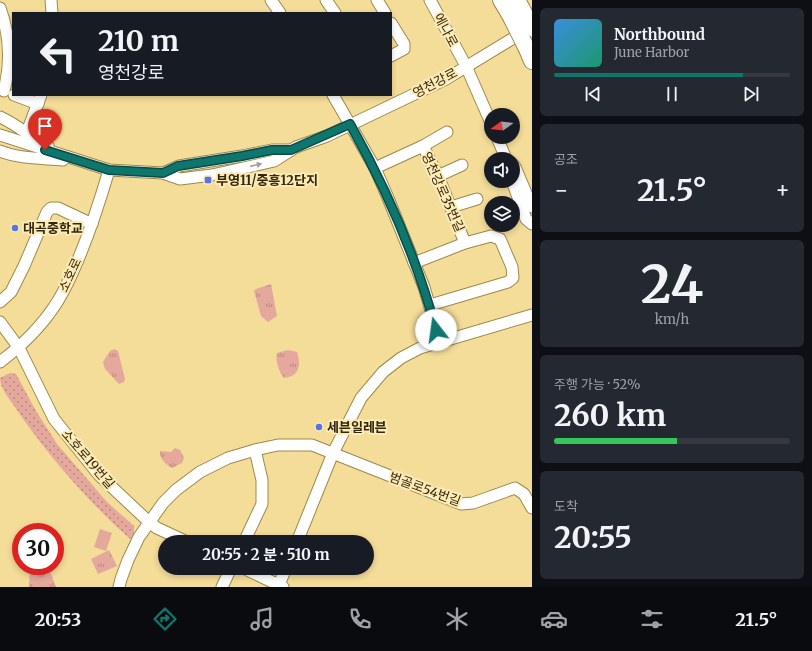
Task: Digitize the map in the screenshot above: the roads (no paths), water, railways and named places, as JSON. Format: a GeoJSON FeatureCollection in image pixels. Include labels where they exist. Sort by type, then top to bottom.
{"type":"FeatureCollection","features":[{"type":"Feature","properties":{"kind":"highway"},"geometry":{"type":"LineString","coordinates":[[501,0],[517,9],[532,28]]}},
{"type":"Feature","properties":{"kind":"highway"},"geometry":{"type":"LineString","coordinates":[[517,9],[529,55]]}},
{"type":"Feature","properties":{"kind":"street"},"geometry":{"type":"LineString","coordinates":[[51,0],[52,12]]}},
{"type":"Feature","properties":{"kind":"street"},"geometry":{"type":"LineString","coordinates":[[326,0],[334,12]]}},
{"type":"Feature","properties":{"kind":"street"},"geometry":{"type":"LineString","coordinates":[[378,0],[384,12]]}},
{"type":"Feature","properties":{"kind":"street","name":"에나로"},"geometry":{"type":"LineString","coordinates":[[430,1],[466,66],[484,108]]}},
{"type":"Feature","properties":{"kind":"street"},"geometry":{"type":"LineString","coordinates":[[0,8],[3,34],[9,57],[7,77],[8,93]]}},
{"type":"Feature","properties":{"kind":"street"},"geometry":{"type":"LineString","coordinates":[[392,25],[404,44],[404,49],[392,55]]}},
{"type":"Feature","properties":{"kind":"street","name":"영천강로"},"geometry":{"type":"LineString","coordinates":[[0,136],[109,170],[163,173],[178,166],[272,150],[291,150],[446,79],[532,28]]}},
{"type":"Feature","properties":{"kind":"street"},"geometry":{"type":"LineString","coordinates":[[21,96],[39,100],[27,132]]}},
{"type":"Feature","properties":{"kind":"street"},"geometry":{"type":"LineString","coordinates":[[334,96],[374,168],[388,198],[430,305],[440,342]]}},
{"type":"Feature","properties":{"kind":"street","name":"영천강로"},"geometry":{"type":"LineString","coordinates":[[0,117],[27,132],[37,141],[91,164]]}},
{"type":"Feature","properties":{"kind":"street"},"geometry":{"type":"LineString","coordinates":[[423,146],[447,132]]}},
{"type":"Feature","properties":{"kind":"street","name":"영천강로35번길"},"geometry":{"type":"LineString","coordinates":[[374,168],[423,146],[438,176],[465,243],[491,236],[500,239],[512,267],[513,278],[508,282],[430,305]]}},
{"type":"Feature","properties":{"kind":"street","name":"영천강로"},"geometry":{"type":"LineString","coordinates":[[0,151],[7,154],[28,158],[52,159],[91,164]]}},
{"type":"Feature","properties":{"kind":"street"},"geometry":{"type":"LineString","coordinates":[[438,176],[462,166]]}},
{"type":"Feature","properties":{"kind":"street","name":"소호로"},"geometry":{"type":"LineString","coordinates":[[0,362],[19,348],[44,320],[62,293],[92,224],[109,170]]}},
{"type":"Feature","properties":{"kind":"street"},"geometry":{"type":"LineString","coordinates":[[520,176],[532,207]]}},
{"type":"Feature","properties":{"kind":"street"},"geometry":{"type":"LineString","coordinates":[[515,188],[526,219],[532,224]]}},
{"type":"Feature","properties":{"kind":"street"},"geometry":{"type":"LineString","coordinates":[[451,207],[477,198]]}},
{"type":"Feature","properties":{"kind":"street"},"geometry":{"type":"LineString","coordinates":[[0,302],[11,292],[47,212],[51,208],[58,208],[92,224]]}},
{"type":"Feature","properties":{"kind":"street"},"geometry":{"type":"LineString","coordinates":[[414,264],[465,243]]}},
{"type":"Feature","properties":{"kind":"street"},"geometry":{"type":"LineString","coordinates":[[299,535],[334,453],[361,398],[383,372],[401,358],[420,348],[532,315]]}},
{"type":"Feature","properties":{"kind":"street","name":"소호로19번길"},"geometry":{"type":"LineString","coordinates":[[0,322],[19,348],[54,420],[99,475],[149,522],[157,528],[172,535]]}},
{"type":"Feature","properties":{"kind":"street"},"geometry":{"type":"LineString","coordinates":[[120,587],[121,579],[128,560],[139,537],[149,522],[163,503],[176,490],[200,472],[228,458],[278,445],[312,445],[334,453]]}},
{"type":"Feature","properties":{"kind":"street"},"geometry":{"type":"LineString","coordinates":[[247,535],[262,504],[262,480],[255,450]]}},
{"type":"Feature","properties":{"kind":"street","name":"범골로54번길"},"geometry":{"type":"LineString","coordinates":[[334,453],[461,504],[474,504],[515,488],[524,494],[532,508]]}},
{"type":"Feature","properties":{"kind":"street"},"geometry":{"type":"LineString","coordinates":[[222,587],[228,575]]}},
{"type":"Feature","properties":{"kind":"street"},"geometry":{"type":"LineString","coordinates":[[257,575],[280,586],[284,575]]}},
{"type":"Feature","properties":{"kind":"place","name":"부영11/중흥12단지"},"geometry":{"type":"Point","coordinates":[208,180]}},
{"type":"Feature","properties":{"kind":"place","name":"대곡중학교"},"geometry":{"type":"Point","coordinates":[15,228]}},
{"type":"Feature","properties":{"kind":"place","name":"세븐일레븐"},"geometry":{"type":"Point","coordinates":[319,427]}}]}
